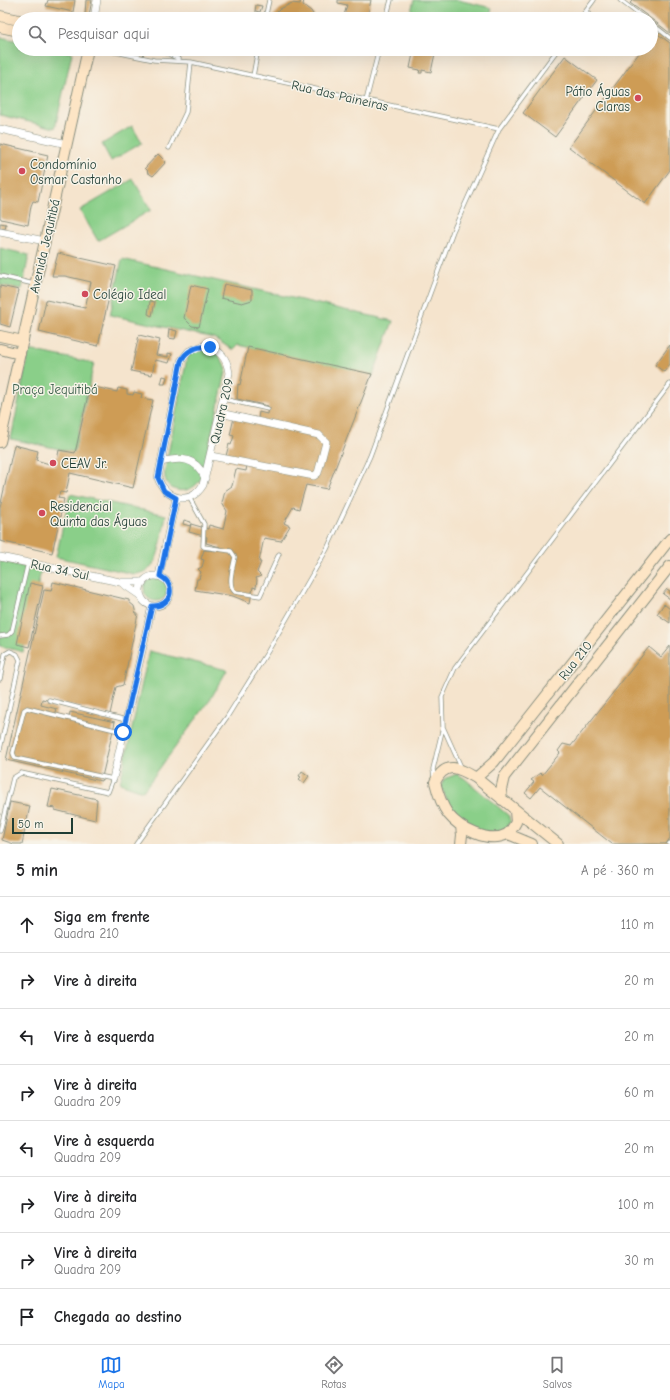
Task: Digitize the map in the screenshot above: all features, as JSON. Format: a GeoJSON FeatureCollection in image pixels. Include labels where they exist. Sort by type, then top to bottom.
{"type":"FeatureCollection","features":[{"type":"Feature","properties":{"kind":"main road"},"geometry":{"type":"LineString","coordinates":[[0,16],[12,19]]}},
{"type":"Feature","properties":{"kind":"main road"},"geometry":{"type":"LineString","coordinates":[[0,27],[12,30]]}},
{"type":"Feature","properties":{"kind":"main road","name":"Avenida Jequitibá"},"geometry":{"type":"LineString","coordinates":[[0,442],[86,56]]}},
{"type":"Feature","properties":{"kind":"main road"},"geometry":{"type":"LineString","coordinates":[[0,336],[23,341]]}},
{"type":"Feature","properties":{"kind":"main road"},"geometry":{"type":"LineString","coordinates":[[0,349],[20,354]]}},
{"type":"Feature","properties":{"kind":"main road","name":"Rua 210"},"geometry":{"type":"LineString","coordinates":[[476,778],[494,762],[670,539]]}},
{"type":"Feature","properties":{"kind":"main road","name":"Rua 210"},"geometry":{"type":"LineString","coordinates":[[502,800],[501,790],[504,777],[670,566]]}},
{"type":"Feature","properties":{"kind":"main road"},"geometry":{"type":"LineString","coordinates":[[515,810],[516,822],[508,834],[489,842],[476,836],[461,826],[448,814],[439,798],[435,782],[440,773],[447,768],[456,767],[462,770],[476,778],[558,844]]}},
{"type":"Feature","properties":{"kind":"main road"},"geometry":{"type":"LineString","coordinates":[[461,826],[461,844]]}},
{"type":"Feature","properties":{"kind":"main road"},"geometry":{"type":"LineString","coordinates":[[508,834],[532,844]]}},
{"type":"Feature","properties":{"kind":"street"},"geometry":{"type":"LineString","coordinates":[[95,12],[97,0]]}},
{"type":"Feature","properties":{"kind":"street"},"geometry":{"type":"LineString","coordinates":[[0,129],[67,144]]}},
{"type":"Feature","properties":{"kind":"street"},"geometry":{"type":"LineString","coordinates":[[0,232],[45,241]]}},
{"type":"Feature","properties":{"kind":"street","name":"Quadra 209"},"geometry":{"type":"LineString","coordinates":[[176,498],[164,491],[158,478],[181,361],[189,351],[196,347],[210,347],[219,351],[224,356],[229,373],[206,478],[200,490],[189,497]]}},
{"type":"Feature","properties":{"kind":"street"},"geometry":{"type":"LineString","coordinates":[[211,456],[314,476],[318,473],[326,442],[319,435],[220,413]]}},
{"type":"Feature","properties":{"kind":"street"},"geometry":{"type":"LineString","coordinates":[[161,462],[179,458],[188,460],[196,465],[206,478]]}},
{"type":"Feature","properties":{"kind":"street"},"geometry":{"type":"LineString","coordinates":[[160,576],[176,498],[189,497]]}},
{"type":"Feature","properties":{"kind":"street","name":"Rua 34 Sul"},"geometry":{"type":"LineString","coordinates":[[0,557],[120,582],[143,582]]}},
{"type":"Feature","properties":{"kind":"street"},"geometry":{"type":"LineString","coordinates":[[150,576],[160,576],[168,582],[170,587],[170,597],[162,605],[152,606],[147,604],[141,596],[140,591],[143,582],[150,576]]}},
{"type":"Feature","properties":{"kind":"street","name":"Rua 34 Sul"},"geometry":{"type":"LineString","coordinates":[[120,582],[141,596]]}},
{"type":"Feature","properties":{"kind":"street"},"geometry":{"type":"LineString","coordinates":[[113,779],[152,606]]}},
{"type":"Feature","properties":{"kind":"lane"},"geometry":{"type":"LineString","coordinates":[[266,12],[269,0]]}},
{"type":"Feature","properties":{"kind":"lane"},"geometry":{"type":"LineString","coordinates":[[388,12],[391,0]]}},
{"type":"Feature","properties":{"kind":"lane"},"geometry":{"type":"LineString","coordinates":[[586,12],[594,0]]}},
{"type":"Feature","properties":{"kind":"lane"},"geometry":{"type":"LineString","coordinates":[[620,0],[636,12]]}},
{"type":"Feature","properties":{"kind":"lane"},"geometry":{"type":"LineString","coordinates":[[658,29],[670,38]]}},
{"type":"Feature","properties":{"kind":"lane","name":"Rua das Paineiras"},"geometry":{"type":"LineString","coordinates":[[135,56],[154,60],[191,62],[499,129]]}},
{"type":"Feature","properties":{"kind":"lane","name":"Rua das Paineiras"},"geometry":{"type":"LineString","coordinates":[[172,56],[182,61]]}},
{"type":"Feature","properties":{"kind":"lane"},"geometry":{"type":"LineString","coordinates":[[253,76],[257,56]]}},
{"type":"Feature","properties":{"kind":"lane"},"geometry":{"type":"LineString","coordinates":[[366,101],[377,56]]}},
{"type":"Feature","properties":{"kind":"lane"},"geometry":{"type":"LineString","coordinates":[[136,844],[227,717],[268,651],[327,549],[370,456],[453,231],[499,129],[553,56]]}},
{"type":"Feature","properties":{"kind":"lane"},"geometry":{"type":"LineString","coordinates":[[169,148],[186,112],[191,62]]}},
{"type":"Feature","properties":{"kind":"lane"},"geometry":{"type":"LineString","coordinates":[[0,276],[36,284]]}},
{"type":"Feature","properties":{"kind":"lane"},"geometry":{"type":"LineString","coordinates":[[435,782],[433,769],[443,726],[442,696],[455,668],[670,384]]}},
{"type":"Feature","properties":{"kind":"lane"},"geometry":{"type":"LineString","coordinates":[[223,399],[268,409]]}},
{"type":"Feature","properties":{"kind":"lane"},"geometry":{"type":"LineString","coordinates":[[189,497],[204,524],[204,548],[230,551],[235,557],[231,585],[235,592],[260,596],[279,554]]}},
{"type":"Feature","properties":{"kind":"lane"},"geometry":{"type":"LineString","coordinates":[[0,636],[8,635],[12,631],[28,563]]}},
{"type":"Feature","properties":{"kind":"lane"},"geometry":{"type":"LineString","coordinates":[[0,679],[5,654],[10,651],[17,654],[20,660],[0,749]]}},
{"type":"Feature","properties":{"kind":"lane"},"geometry":{"type":"LineString","coordinates":[[49,700],[126,720]]}},
{"type":"Feature","properties":{"kind":"lane"},"geometry":{"type":"LineString","coordinates":[[0,831],[13,778],[16,774],[21,773],[108,792],[113,779],[15,758],[13,753],[22,712],[27,708],[123,732]]}},
{"type":"Feature","properties":{"kind":"lane"},"geometry":{"type":"LineString","coordinates":[[443,726],[462,770]]}},
{"type":"Feature","properties":{"kind":"green space"},"geometry":{"type":"Polygon","coordinates":[[[414,0],[458,0],[492,8],[491,12],[411,12],[414,0]]]}},
{"type":"Feature","properties":{"kind":"green space"},"geometry":{"type":"Polygon","coordinates":[[[0,37],[12,40],[12,56],[71,56],[55,128],[0,115],[0,37]]]}},
{"type":"Feature","properties":{"kind":"green space"},"geometry":{"type":"Polygon","coordinates":[[[132,126],[142,143],[111,161],[102,144],[132,126]]]}},
{"type":"Feature","properties":{"kind":"green space"},"geometry":{"type":"Polygon","coordinates":[[[133,179],[151,210],[98,241],[80,210],[133,179]]]}},
{"type":"Feature","properties":{"kind":"green space"},"geometry":{"type":"Polygon","coordinates":[[[0,248],[29,255],[22,289],[0,285],[0,248]]]}},
{"type":"Feature","properties":{"kind":"green space"},"geometry":{"type":"Polygon","coordinates":[[[122,259],[393,321],[373,375],[238,345],[233,350],[214,338],[110,315],[122,259]]]}},
{"type":"Feature","properties":{"kind":"green space"},"geometry":{"type":"Polygon","coordinates":[[[203,349],[216,352],[227,368],[201,479],[190,489],[183,491],[171,488],[165,477],[165,469],[187,358],[191,353],[203,349]]]}},
{"type":"Feature","properties":{"kind":"green space","name":"Praça Jequitibá"},"geometry":{"type":"Polygon","coordinates":[[[29,350],[94,363],[74,452],[11,439],[29,350]]]}},
{"type":"Feature","properties":{"kind":"green space"},"geometry":{"type":"Polygon","coordinates":[[[70,494],[166,515],[158,552],[153,565],[142,573],[134,574],[56,557],[70,494]]]}},
{"type":"Feature","properties":{"kind":"green space"},"geometry":{"type":"Polygon","coordinates":[[[0,561],[41,571],[23,652],[0,646],[0,561]]]}},
{"type":"Feature","properties":{"kind":"green space"},"geometry":{"type":"Polygon","coordinates":[[[156,577],[161,578],[167,584],[167,594],[161,600],[156,601],[151,600],[145,594],[144,589],[145,584],[151,578],[156,577]]]}},
{"type":"Feature","properties":{"kind":"green space"},"geometry":{"type":"Polygon","coordinates":[[[149,651],[227,670],[210,700],[143,791],[120,783],[149,651]]]}},
{"type":"Feature","properties":{"kind":"green space"},"geometry":{"type":"Polygon","coordinates":[[[457,774],[464,778],[509,816],[511,821],[505,832],[491,834],[470,827],[463,822],[452,809],[441,786],[444,779],[457,774]]]}},
{"type":"Feature","properties":{"kind":"building"},"geometry":{"type":"Polygon","coordinates":[[[48,0],[75,0],[73,12],[46,6],[48,0]]]}},
{"type":"Feature","properties":{"kind":"building"},"geometry":{"type":"Polygon","coordinates":[[[86,0],[92,0],[90,12],[85,12],[86,0]]]}},
{"type":"Feature","properties":{"kind":"building"},"geometry":{"type":"Polygon","coordinates":[[[301,0],[304,0],[303,5],[312,12],[277,12],[292,3],[300,4],[301,0]]]}},
{"type":"Feature","properties":{"kind":"building"},"geometry":{"type":"Polygon","coordinates":[[[338,0],[371,0],[368,12],[345,12],[347,5],[338,3],[338,0]]]}},
{"type":"Feature","properties":{"kind":"building"},"geometry":{"type":"Polygon","coordinates":[[[633,0],[670,0],[670,33],[658,24],[658,12],[642,12],[630,3],[633,0]]]}},
{"type":"Feature","properties":{"kind":"building"},"geometry":{"type":"Polygon","coordinates":[[[256,5],[262,6],[260,12],[255,11],[256,5]]]}},
{"type":"Feature","properties":{"kind":"building","name":"Pátio Águas Claras"},"geometry":{"type":"Polygon","coordinates":[[[658,34],[670,43],[670,170],[645,204],[569,147],[637,56],[658,56],[658,34]]]}},
{"type":"Feature","properties":{"kind":"building"},"geometry":{"type":"Polygon","coordinates":[[[413,56],[434,56],[431,72],[422,70],[422,73],[419,73],[420,70],[410,68],[413,56]]]}},
{"type":"Feature","properties":{"kind":"building"},"geometry":{"type":"Polygon","coordinates":[[[565,56],[597,80],[555,137],[523,113],[565,56]]]}},
{"type":"Feature","properties":{"kind":"building"},"geometry":{"type":"Polygon","coordinates":[[[0,144],[48,155],[38,202],[33,201],[28,225],[1,219],[0,217],[0,144]]]}},
{"type":"Feature","properties":{"kind":"building"},"geometry":{"type":"Polygon","coordinates":[[[158,154],[166,162],[153,176],[147,172],[148,171],[145,168],[158,154]]]}},
{"type":"Feature","properties":{"kind":"building"},"geometry":{"type":"Polygon","coordinates":[[[0,223],[6,224],[5,229],[0,228],[0,223]]]}},
{"type":"Feature","properties":{"kind":"building"},"geometry":{"type":"Polygon","coordinates":[[[58,253],[116,266],[98,346],[39,332],[46,300],[85,308],[91,282],[65,276],[52,276],[58,253]]]}},
{"type":"Feature","properties":{"kind":"building"},"geometry":{"type":"Polygon","coordinates":[[[224,284],[252,290],[252,300],[242,303],[221,298],[224,284]]]}},
{"type":"Feature","properties":{"kind":"building"},"geometry":{"type":"Polygon","coordinates":[[[191,285],[208,289],[199,327],[192,326],[184,318],[191,285]]]}},
{"type":"Feature","properties":{"kind":"building"},"geometry":{"type":"Polygon","coordinates":[[[0,286],[19,290],[10,327],[0,324],[0,286]]]}},
{"type":"Feature","properties":{"kind":"building"},"geometry":{"type":"Polygon","coordinates":[[[150,301],[155,302],[152,316],[148,314],[150,301]]]}},
{"type":"Feature","properties":{"kind":"building"},"geometry":{"type":"Polygon","coordinates":[[[169,329],[177,331],[175,339],[168,338],[169,329]]]}},
{"type":"Feature","properties":{"kind":"building"},"geometry":{"type":"Polygon","coordinates":[[[139,335],[160,340],[156,355],[168,357],[168,353],[172,354],[169,363],[155,360],[152,375],[131,371],[139,335]]]}},
{"type":"Feature","properties":{"kind":"building"},"geometry":{"type":"Polygon","coordinates":[[[670,345],[670,364],[664,372],[655,365],[670,345]]]}},
{"type":"Feature","properties":{"kind":"building"},"geometry":{"type":"Polygon","coordinates":[[[248,347],[372,374],[327,489],[306,485],[299,509],[293,507],[284,523],[290,526],[281,541],[264,538],[259,562],[261,562],[257,572],[261,576],[256,578],[256,588],[253,587],[250,603],[233,596],[195,590],[197,579],[199,579],[201,572],[198,569],[202,567],[204,560],[201,559],[204,550],[219,551],[220,547],[206,543],[207,537],[189,532],[191,524],[208,529],[209,525],[223,529],[227,511],[222,503],[225,491],[232,486],[236,469],[246,471],[247,465],[225,460],[229,444],[231,445],[234,436],[230,435],[235,413],[258,418],[259,412],[267,414],[268,406],[237,399],[238,384],[240,385],[248,347]]]}},
{"type":"Feature","properties":{"kind":"building"},"geometry":{"type":"Polygon","coordinates":[[[163,376],[167,377],[165,384],[161,384],[163,376]]]}},
{"type":"Feature","properties":{"kind":"building"},"geometry":{"type":"Polygon","coordinates":[[[90,386],[117,392],[118,388],[127,390],[127,394],[133,395],[134,392],[142,394],[141,398],[153,400],[133,488],[70,473],[66,493],[60,492],[58,498],[64,499],[52,553],[0,541],[0,507],[14,445],[38,451],[36,460],[56,466],[59,450],[75,453],[90,386]]]}},
{"type":"Feature","properties":{"kind":"building"},"geometry":{"type":"Polygon","coordinates":[[[184,520],[191,522],[190,526],[183,524],[184,520]]]}},
{"type":"Feature","properties":{"kind":"building"},"geometry":{"type":"Polygon","coordinates":[[[53,582],[129,600],[129,602],[134,606],[136,614],[138,614],[123,685],[116,687],[110,714],[42,699],[41,705],[57,709],[55,715],[69,718],[70,712],[115,722],[101,781],[6,760],[44,590],[51,591],[53,582]]]}},
{"type":"Feature","properties":{"kind":"building"},"geometry":{"type":"Polygon","coordinates":[[[30,583],[43,586],[29,647],[17,644],[30,583]]]}},
{"type":"Feature","properties":{"kind":"building"},"geometry":{"type":"Polygon","coordinates":[[[667,589],[670,591],[670,599],[663,594],[667,589]]]}},
{"type":"Feature","properties":{"kind":"building"},"geometry":{"type":"Polygon","coordinates":[[[664,604],[670,609],[670,623],[657,614],[664,604]]]}},
{"type":"Feature","properties":{"kind":"building"},"geometry":{"type":"Polygon","coordinates":[[[670,646],[670,838],[666,844],[612,844],[540,787],[531,798],[525,793],[534,782],[531,780],[540,773],[542,775],[560,753],[558,751],[563,744],[571,746],[649,647],[661,657],[670,646]]]}},
{"type":"Feature","properties":{"kind":"building"},"geometry":{"type":"Polygon","coordinates":[[[302,771],[309,776],[304,783],[299,779],[302,771]]]}},
{"type":"Feature","properties":{"kind":"building"},"geometry":{"type":"Polygon","coordinates":[[[52,789],[97,799],[95,820],[48,807],[52,789]]]}},
{"type":"Feature","properties":{"kind":"building"},"geometry":{"type":"Polygon","coordinates":[[[10,802],[30,806],[22,844],[14,844],[2,840],[10,802]]]}},
{"type":"Feature","properties":{"kind":"place","name":"Pátio Águas Claras"},"geometry":{"type":"Point","coordinates":[638,98]}},
{"type":"Feature","properties":{"kind":"place","name":"Condomínio Osmar Castanho"},"geometry":{"type":"Point","coordinates":[22,171]}},
{"type":"Feature","properties":{"kind":"place","name":"Colégio Ideal"},"geometry":{"type":"Point","coordinates":[85,294]}},
{"type":"Feature","properties":{"kind":"place","name":"CEAV Jr."},"geometry":{"type":"Point","coordinates":[53,463]}},
{"type":"Feature","properties":{"kind":"place","name":"Residencial Quinta das Águas"},"geometry":{"type":"Point","coordinates":[42,513]}},
{"type":"Feature","properties":{"kind":"route"},"geometry":{"type":"LineString","coordinates":[[123,732],[152,606],[162,605],[167,602],[171,592],[168,582],[160,576],[176,498],[164,491],[158,478],[181,361],[184,354],[196,347],[210,347]]}}]}
